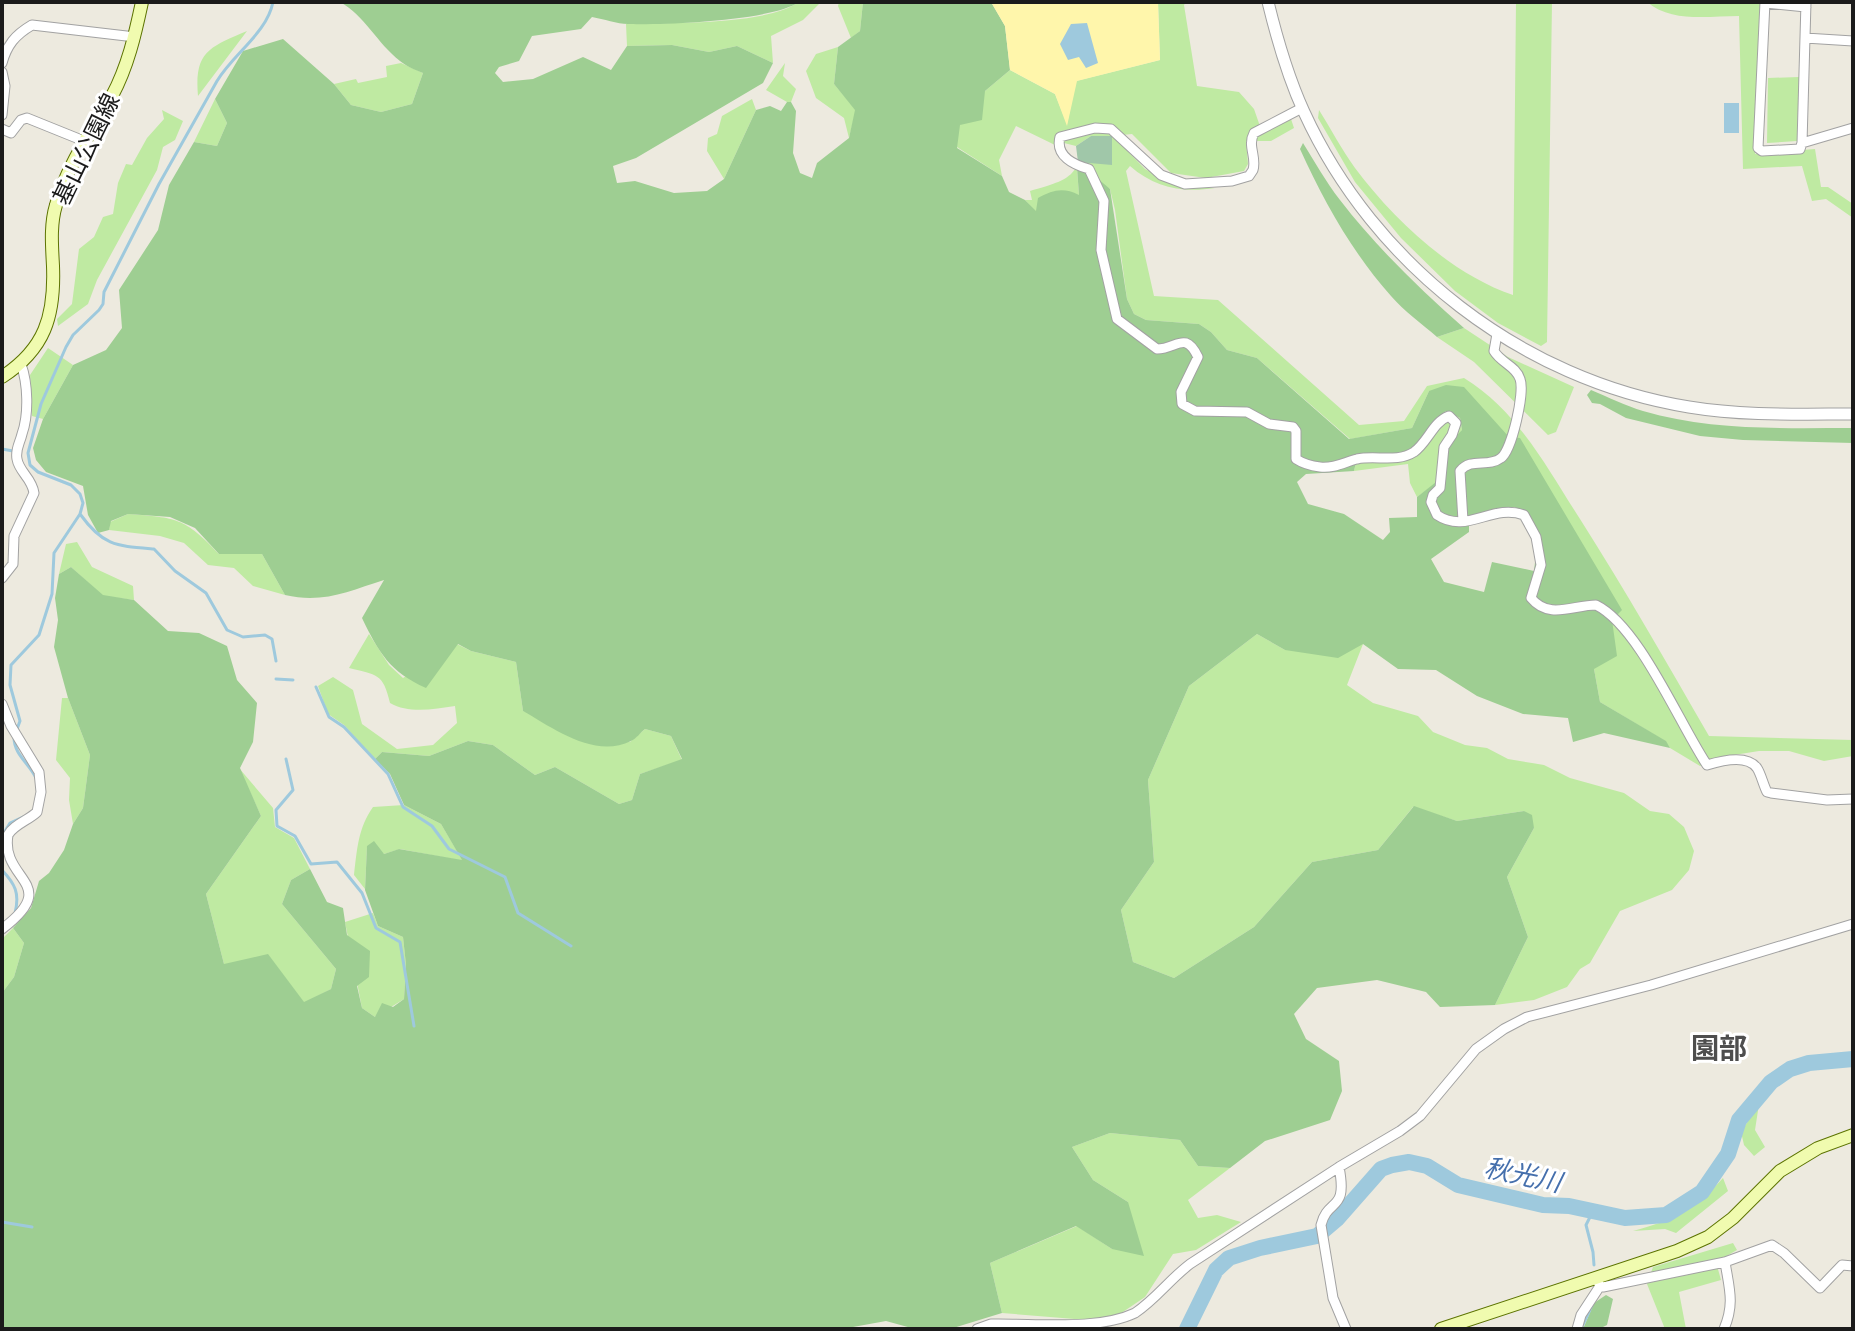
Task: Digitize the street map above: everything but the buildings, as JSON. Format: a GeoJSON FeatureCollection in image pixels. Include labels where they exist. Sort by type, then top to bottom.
{"type":"FeatureCollection","features":[{"type":"Feature","properties":{"kind":"main road","name":"基山公園線"},"geometry":{"type":"LineString","coordinates":[[2,377],[21,364],[37,344],[50,316],[53,297],[51,235],[55,207],[84,141],[123,72],[135,37],[142,2]]}},
{"type":"Feature","properties":{"kind":"main road"},"geometry":{"type":"LineString","coordinates":[[1441,1329],[1598,1282],[1708,1237],[1733,1218],[1780,1171],[1818,1148],[1853,1135]]}},
{"type":"Feature","properties":{"kind":"street"},"geometry":{"type":"LineString","coordinates":[[1268,2],[1277,40],[1302,108],[1341,179],[1411,265],[1497,334],[1584,378],[1653,400],[1724,412],[1853,414]]}},
{"type":"Feature","properties":{"kind":"street"},"geometry":{"type":"LineString","coordinates":[[1765,3],[1806,4],[1800,149],[1762,151],[1758,148],[1765,3]]}},
{"type":"Feature","properties":{"kind":"street"},"geometry":{"type":"LineString","coordinates":[[2,63],[6,50],[17,34],[32,25],[135,37]]}},
{"type":"Feature","properties":{"kind":"street"},"geometry":{"type":"LineString","coordinates":[[1805,38],[1853,41]]}},
{"type":"Feature","properties":{"kind":"street"},"geometry":{"type":"LineString","coordinates":[[2,72],[5,86],[2,115]]}},
{"type":"Feature","properties":{"kind":"street"},"geometry":{"type":"LineString","coordinates":[[1302,108],[1254,133],[1250,143],[1255,160],[1253,170],[1242,179],[1221,182],[1185,184],[1161,175],[1111,129],[1095,128],[1060,137],[1060,151],[1077,165],[1089,169],[1101,192],[1104,213],[1101,250],[1117,319],[1157,349],[1183,342],[1194,349],[1198,357],[1181,392],[1182,404],[1195,411],[1247,412],[1269,424],[1293,427],[1296,431],[1296,459],[1319,467],[1359,458],[1399,458],[1411,454],[1449,416],[1456,427],[1444,447],[1443,478],[1431,502],[1437,515],[1456,524],[1514,511],[1524,515],[1536,537],[1541,565],[1531,598],[1538,606],[1551,610],[1596,605],[1614,617],[1644,658],[1707,765],[1726,760],[1749,762],[1758,769],[1767,792],[1771,793],[1827,800],[1853,799]]}},
{"type":"Feature","properties":{"kind":"street"},"geometry":{"type":"LineString","coordinates":[[2,129],[11,133],[21,120],[27,118],[84,141]]}},
{"type":"Feature","properties":{"kind":"street"},"geometry":{"type":"LineString","coordinates":[[1802,143],[1853,128]]}},
{"type":"Feature","properties":{"kind":"street"},"geometry":{"type":"LineString","coordinates":[[1463,521],[1460,471],[1471,463],[1489,463],[1502,458],[1509,448],[1520,398],[1520,378],[1494,351],[1497,334]]}},
{"type":"Feature","properties":{"kind":"street"},"geometry":{"type":"LineString","coordinates":[[2,578],[13,564],[14,536],[34,493],[29,478],[18,465],[17,446],[25,419],[25,376],[21,364]]}},
{"type":"Feature","properties":{"kind":"street"},"geometry":{"type":"LineString","coordinates":[[2,704],[11,726],[39,772],[41,792],[37,812],[12,829],[3,852],[5,866],[25,890],[26,900],[17,918],[2,929]]}},
{"type":"Feature","properties":{"kind":"street"},"geometry":{"type":"LineString","coordinates":[[977,1329],[991,1324],[1088,1328],[1114,1325],[1153,1299],[1169,1280],[1190,1264],[1420,1116],[1476,1049],[1504,1029],[1527,1017],[1651,985],[1853,924]]}},
{"type":"Feature","properties":{"kind":"street"},"geometry":{"type":"LineString","coordinates":[[1339,1167],[1341,1196],[1322,1218],[1321,1225],[1333,1298],[1346,1329]]}},
{"type":"Feature","properties":{"kind":"street"},"geometry":{"type":"LineString","coordinates":[[1577,1329],[1598,1282],[1654,1278],[1725,1262],[1772,1245],[1820,1288],[1842,1265],[1853,1266]]}},
{"type":"Feature","properties":{"kind":"street"},"geometry":{"type":"LineString","coordinates":[[1724,1329],[1732,1302],[1725,1262]]}},
{"type":"Feature","properties":{"kind":"green space"},"geometry":{"type":"Polygon","coordinates":[[[340,2],[799,2],[766,14],[691,22],[624,24],[592,17],[581,29],[532,36],[519,61],[499,67],[495,73],[503,82],[533,79],[583,57],[611,70],[627,46],[672,45],[709,52],[737,46],[773,63],[763,83],[636,158],[613,166],[617,183],[635,181],[674,193],[707,191],[724,179],[756,110],[770,106],[781,111],[787,102],[791,102],[796,111],[793,153],[800,173],[812,178],[817,163],[849,138],[855,110],[834,84],[838,47],[860,31],[863,2],[991,2],[1005,26],[1010,70],[985,91],[982,120],[960,125],[957,148],[1002,176],[1009,192],[1025,200],[1036,211],[1038,198],[1048,193],[1063,190],[1079,195],[1077,168],[1090,172],[1110,189],[1127,299],[1134,314],[1146,320],[1199,324],[1227,350],[1257,358],[1349,439],[1412,428],[1429,391],[1446,385],[1464,387],[1509,437],[1520,438],[1622,610],[1612,620],[1617,656],[1594,669],[1600,702],[1666,741],[1670,748],[1604,733],[1573,742],[1568,718],[1523,714],[1477,696],[1436,670],[1398,669],[1363,644],[1338,658],[1285,650],[1257,634],[1189,686],[1148,780],[1154,862],[1121,910],[1133,962],[1174,978],[1254,927],[1312,862],[1378,850],[1414,806],[1457,821],[1524,811],[1532,815],[1534,828],[1507,877],[1528,937],[1495,1005],[1440,1007],[1426,992],[1377,980],[1317,988],[1294,1014],[1306,1039],[1339,1061],[1342,1091],[1330,1120],[1265,1141],[1230,1168],[1198,1166],[1180,1140],[1110,1133],[1072,1147],[1093,1180],[1128,1202],[1144,1256],[1112,1249],[1076,1226],[990,1263],[1002,1313],[950,1329],[915,1329],[886,1321],[842,1329],[2,1329],[2,993],[14,977],[24,943],[13,928],[31,908],[39,881],[49,873],[64,850],[73,824],[83,808],[90,755],[68,698],[54,647],[59,574],[71,567],[103,595],[134,600],[168,631],[199,633],[227,646],[237,680],[257,703],[253,742],[240,768],[261,816],[206,894],[224,964],[268,954],[304,1002],[331,989],[336,969],[282,904],[291,880],[310,869],[327,902],[343,908],[347,935],[370,951],[369,977],[357,986],[362,1008],[375,1017],[382,1003],[393,1007],[404,999],[406,965],[403,937],[378,926],[365,890],[367,846],[374,841],[384,854],[399,849],[462,860],[441,824],[404,805],[390,774],[375,759],[382,752],[429,756],[468,741],[493,745],[535,775],[555,767],[619,804],[632,800],[640,774],[682,759],[671,736],[645,729],[635,739],[617,746],[588,744],[561,733],[523,711],[516,662],[471,651],[458,644],[426,688],[394,668],[362,618],[384,580],[324,597],[285,595],[262,554],[219,554],[195,528],[170,517],[128,514],[111,521],[109,530],[98,533],[88,515],[83,486],[46,472],[36,460],[33,448],[43,419],[73,365],[106,350],[122,328],[119,290],[158,230],[169,185],[194,142],[217,146],[227,123],[215,99],[243,51],[283,39],[334,84],[351,105],[381,112],[412,104],[423,73],[405,65],[392,54],[340,2]],[[1446,411],[1421,441],[1407,451],[1357,458],[1354,471],[1306,474],[1297,482],[1308,504],[1344,514],[1383,540],[1390,532],[1389,518],[1417,517],[1417,497],[1445,475],[1448,445],[1462,430],[1460,418],[1446,411]],[[1514,507],[1469,517],[1469,532],[1431,559],[1444,582],[1484,592],[1492,562],[1534,571],[1536,534],[1529,519],[1514,507]]]}},
{"type":"Feature","properties":{"kind":"green space"},"geometry":{"type":"Polygon","coordinates":[[[799,2],[821,2],[803,20],[771,36],[773,63],[737,46],[709,52],[672,45],[627,46],[626,24],[740,19],[783,10],[799,2]]]}},
{"type":"Feature","properties":{"kind":"green space"},"geometry":{"type":"Polygon","coordinates":[[[839,2],[863,2],[860,31],[851,38],[838,6],[839,2]]]}},
{"type":"Feature","properties":{"kind":"green space"},"geometry":{"type":"Polygon","coordinates":[[[1158,2],[1186,2],[1197,86],[1239,92],[1254,109],[1262,132],[1291,119],[1294,128],[1271,141],[1246,141],[1248,164],[1244,171],[1206,178],[1171,173],[1132,134],[1113,136],[1145,169],[1180,187],[1215,188],[1192,190],[1170,187],[1149,179],[1130,166],[1126,171],[1154,296],[1218,300],[1359,425],[1404,421],[1427,386],[1464,378],[1500,407],[1530,442],[1613,573],[1709,736],[1853,740],[1853,756],[1824,761],[1789,751],[1759,751],[1715,758],[1700,766],[1600,702],[1594,669],[1509,437],[1429,391],[1412,428],[1350,439],[1257,358],[1227,350],[1199,324],[1146,320],[1134,314],[1127,299],[1110,189],[1077,169],[1079,195],[1036,212],[1025,200],[1032,200],[1030,191],[1056,183],[1071,174],[1091,136],[1076,146],[1064,143],[1055,145],[1016,126],[999,160],[1002,176],[918,122],[960,125],[985,91],[1010,70],[1055,94],[1067,124],[1076,81],[1160,60],[1158,2]]]}},
{"type":"Feature","properties":{"kind":"green space"},"geometry":{"type":"Polygon","coordinates":[[[1516,2],[1552,2],[1547,342],[1541,346],[1498,323],[1455,291],[1401,238],[1355,182],[1318,118],[1319,110],[1370,188],[1425,243],[1468,274],[1513,295],[1516,2]]]}},
{"type":"Feature","properties":{"kind":"green space"},"geometry":{"type":"Polygon","coordinates":[[[1647,2],[1759,2],[1762,6],[1755,154],[1815,149],[1821,187],[1828,187],[1853,204],[1853,218],[1826,199],[1812,201],[1802,166],[1743,169],[1739,16],[1679,16],[1657,9],[1647,2]]]}},
{"type":"Feature","properties":{"kind":"green space"},"geometry":{"type":"Polygon","coordinates":[[[247,31],[198,96],[199,69],[207,53],[247,31]]]}},
{"type":"Feature","properties":{"kind":"green space"},"geometry":{"type":"Polygon","coordinates":[[[838,47],[834,84],[856,110],[849,138],[844,118],[816,98],[806,71],[816,54],[838,47]]]}},
{"type":"Feature","properties":{"kind":"green space"},"geometry":{"type":"Polygon","coordinates":[[[401,63],[423,73],[412,104],[381,112],[351,105],[334,84],[387,77],[386,66],[401,63]]]}},
{"type":"Feature","properties":{"kind":"green space"},"geometry":{"type":"Polygon","coordinates":[[[785,63],[783,76],[796,89],[791,102],[766,90],[785,63]]]}},
{"type":"Feature","properties":{"kind":"green space"},"geometry":{"type":"Polygon","coordinates":[[[1799,77],[1797,141],[1767,143],[1768,78],[1799,77]]]}},
{"type":"Feature","properties":{"kind":"green space"},"geometry":{"type":"Polygon","coordinates":[[[215,99],[227,123],[217,146],[194,142],[215,99]]]}},
{"type":"Feature","properties":{"kind":"green space"},"geometry":{"type":"Polygon","coordinates":[[[752,99],[756,110],[724,179],[707,151],[708,138],[717,134],[722,116],[752,99]]]}},
{"type":"Feature","properties":{"kind":"green space"},"geometry":{"type":"Polygon","coordinates":[[[162,110],[183,121],[175,140],[163,147],[157,170],[97,280],[88,304],[58,326],[57,319],[72,304],[79,249],[94,237],[103,217],[113,214],[118,183],[126,164],[132,165],[147,138],[164,119],[162,110]]]}},
{"type":"Feature","properties":{"kind":"green space"},"geometry":{"type":"Polygon","coordinates":[[[1091,136],[1112,136],[1112,165],[1078,162],[1076,146],[1091,136]]]}},
{"type":"Feature","properties":{"kind":"green space"},"geometry":{"type":"Polygon","coordinates":[[[1303,143],[1335,193],[1369,235],[1464,328],[1437,337],[1391,296],[1351,244],[1329,207],[1300,149],[1303,143]]]}},
{"type":"Feature","properties":{"kind":"green space"},"geometry":{"type":"Polygon","coordinates":[[[1464,328],[1508,357],[1574,387],[1556,432],[1548,435],[1474,362],[1437,337],[1464,328]]]}},
{"type":"Feature","properties":{"kind":"green space"},"geometry":{"type":"Polygon","coordinates":[[[48,348],[73,365],[43,419],[32,416],[30,375],[48,348]]]}},
{"type":"Feature","properties":{"kind":"green space"},"geometry":{"type":"Polygon","coordinates":[[[1591,390],[1643,411],[1695,422],[1747,427],[1853,428],[1853,443],[1700,436],[1626,418],[1592,403],[1587,395],[1591,390]]]}},
{"type":"Feature","properties":{"kind":"green space"},"geometry":{"type":"Polygon","coordinates":[[[1446,411],[1460,418],[1462,430],[1446,476],[1417,497],[1410,483],[1408,464],[1354,471],[1357,458],[1419,444],[1437,416],[1446,411]]]}},
{"type":"Feature","properties":{"kind":"green space"},"geometry":{"type":"Polygon","coordinates":[[[128,514],[179,522],[197,533],[219,554],[262,554],[285,595],[253,586],[234,568],[208,565],[184,543],[160,536],[109,530],[110,522],[128,514]]]}},
{"type":"Feature","properties":{"kind":"green space"},"geometry":{"type":"Polygon","coordinates":[[[77,542],[92,567],[133,586],[134,600],[103,596],[71,567],[59,574],[66,544],[77,542]]]}},
{"type":"Feature","properties":{"kind":"green space"},"geometry":{"type":"Polygon","coordinates":[[[369,634],[389,665],[403,678],[457,644],[471,651],[516,662],[523,711],[630,742],[645,729],[671,736],[682,760],[640,774],[632,800],[619,804],[555,767],[535,775],[493,745],[468,741],[429,756],[382,752],[375,759],[344,725],[328,714],[318,686],[333,677],[353,690],[362,724],[397,749],[433,745],[457,723],[455,706],[405,709],[390,703],[385,686],[377,677],[349,668],[369,634]]]}},
{"type":"Feature","properties":{"kind":"green space"},"geometry":{"type":"Polygon","coordinates":[[[1257,634],[1285,650],[1363,644],[1347,685],[1373,703],[1418,716],[1433,732],[1465,745],[1487,748],[1508,759],[1544,765],[1570,778],[1624,793],[1650,811],[1669,814],[1684,827],[1694,851],[1689,870],[1672,890],[1620,911],[1590,963],[1580,969],[1567,987],[1534,1000],[1495,1005],[1528,937],[1507,877],[1534,828],[1524,811],[1457,821],[1413,807],[1378,850],[1312,862],[1254,927],[1174,978],[1133,962],[1121,910],[1154,862],[1148,780],[1189,686],[1257,634]]]}},
{"type":"Feature","properties":{"kind":"green space"},"geometry":{"type":"Polygon","coordinates":[[[62,698],[68,698],[90,755],[83,808],[73,824],[69,800],[70,778],[56,760],[62,698]]]}},
{"type":"Feature","properties":{"kind":"green space"},"geometry":{"type":"Polygon","coordinates":[[[239,768],[273,808],[275,827],[294,838],[310,869],[291,880],[282,904],[336,969],[331,989],[304,1003],[224,964],[206,894],[261,816],[239,768]]]}},
{"type":"Feature","properties":{"kind":"green space"},"geometry":{"type":"Polygon","coordinates":[[[404,805],[441,824],[463,861],[400,849],[384,854],[367,847],[365,889],[354,875],[364,823],[373,807],[404,805]]]}},
{"type":"Feature","properties":{"kind":"green space"},"geometry":{"type":"Polygon","coordinates":[[[373,913],[378,926],[403,937],[406,965],[404,999],[375,1017],[362,1008],[345,922],[373,913]]]}},
{"type":"Feature","properties":{"kind":"green space"},"geometry":{"type":"Polygon","coordinates":[[[13,928],[24,943],[14,977],[2,993],[2,939],[13,928]]]}},
{"type":"Feature","properties":{"kind":"green space"},"geometry":{"type":"Polygon","coordinates":[[[1759,1104],[1755,1130],[1765,1147],[1754,1156],[1744,1145],[1741,1132],[1759,1104]]]}},
{"type":"Feature","properties":{"kind":"green space"},"geometry":{"type":"Polygon","coordinates":[[[1110,1133],[1180,1140],[1198,1166],[1230,1168],[1188,1200],[1198,1218],[1217,1215],[1241,1222],[1196,1250],[1173,1254],[1145,1297],[1114,1318],[1087,1320],[1002,1313],[990,1263],[1077,1226],[1112,1249],[1128,1202],[1093,1180],[1072,1147],[1110,1133]]]}},
{"type":"Feature","properties":{"kind":"green space"},"geometry":{"type":"Polygon","coordinates":[[[1723,1178],[1728,1191],[1676,1233],[1665,1229],[1633,1231],[1683,1213],[1723,1178]]]}},
{"type":"Feature","properties":{"kind":"green space"},"geometry":{"type":"Polygon","coordinates":[[[1733,1243],[1737,1250],[1716,1262],[1721,1280],[1679,1292],[1686,1329],[1665,1329],[1647,1284],[1653,1267],[1733,1243]]]}},
{"type":"Feature","properties":{"kind":"green space"},"geometry":{"type":"Polygon","coordinates":[[[1606,1295],[1613,1299],[1607,1325],[1599,1329],[1583,1329],[1594,1303],[1606,1295]]]}},
{"type":"Feature","properties":{"kind":"sand"},"geometry":{"type":"Polygon","coordinates":[[[991,2],[1158,2],[1160,60],[1077,81],[1067,126],[1055,94],[1010,70],[1005,26],[991,2]]]}},
{"type":"Feature","properties":{"kind":"water"},"geometry":{"type":"Polygon","coordinates":[[[1087,23],[1098,63],[1086,68],[1079,57],[1068,60],[1060,44],[1071,24],[1087,23]]]}},
{"type":"Feature","properties":{"kind":"water"},"geometry":{"type":"Polygon","coordinates":[[[1724,103],[1739,103],[1739,133],[1724,133],[1724,103]]]}},
{"type":"Feature","properties":{"kind":"waterway"},"geometry":{"type":"LineString","coordinates":[[17,729],[20,721],[10,685],[11,665],[39,635],[52,594],[54,553],[80,514],[83,503],[80,494],[71,485],[38,472],[30,465],[28,453],[41,404],[73,335],[103,304],[104,292],[159,184],[217,81],[257,33],[273,2]]}},
{"type":"Feature","properties":{"kind":"waterway"},"geometry":{"type":"LineString","coordinates":[[2,449],[13,451]]}},
{"type":"Feature","properties":{"kind":"waterway"},"geometry":{"type":"LineString","coordinates":[[80,514],[96,533],[111,542],[154,549],[175,571],[206,593],[227,630],[243,637],[265,635],[272,639],[276,661]]}},
{"type":"Feature","properties":{"kind":"waterway"},"geometry":{"type":"LineString","coordinates":[[276,679],[293,680]]}},
{"type":"Feature","properties":{"kind":"waterway"},"geometry":{"type":"LineString","coordinates":[[316,687],[329,717],[344,727],[388,774],[403,807],[432,826],[449,849],[505,877],[518,913],[571,946]]}},
{"type":"Feature","properties":{"kind":"waterway"},"geometry":{"type":"LineString","coordinates":[[14,737],[19,754],[36,778]]}},
{"type":"Feature","properties":{"kind":"waterway"},"geometry":{"type":"LineString","coordinates":[[286,759],[293,790],[276,810],[277,826],[295,836],[311,864],[337,862],[362,893],[376,928],[400,942],[414,1026]]}},
{"type":"Feature","properties":{"kind":"waterway"},"geometry":{"type":"LineString","coordinates":[[2,836],[10,823],[23,817]]}},
{"type":"Feature","properties":{"kind":"waterway"},"geometry":{"type":"LineString","coordinates":[[2,870],[15,889],[15,913]]}},
{"type":"Feature","properties":{"kind":"waterway","name":"秋光川"},"geometry":{"type":"LineString","coordinates":[[1187,1329],[1216,1270],[1229,1258],[1317,1236],[1337,1219],[1381,1169],[1409,1162],[1427,1166],[1458,1185],[1543,1205],[1569,1206],[1625,1218],[1666,1215],[1702,1192],[1728,1154],[1739,1120],[1771,1082],[1790,1069],[1809,1063],[1853,1059]]}},
{"type":"Feature","properties":{"kind":"waterway"},"geometry":{"type":"LineString","coordinates":[[1593,1211],[1586,1225],[1594,1265]]}},
{"type":"Feature","properties":{"kind":"waterway"},"geometry":{"type":"LineString","coordinates":[[2,1222],[32,1227]]}},
{"type":"Feature","properties":{"kind":"waterway"},"geometry":{"type":"LineString","coordinates":[[1581,1329],[1593,1303]]}},
{"type":"Feature","properties":{"kind":"district","name":"園部"},"geometry":{"type":"Point","coordinates":[1719,1048]}}]}
